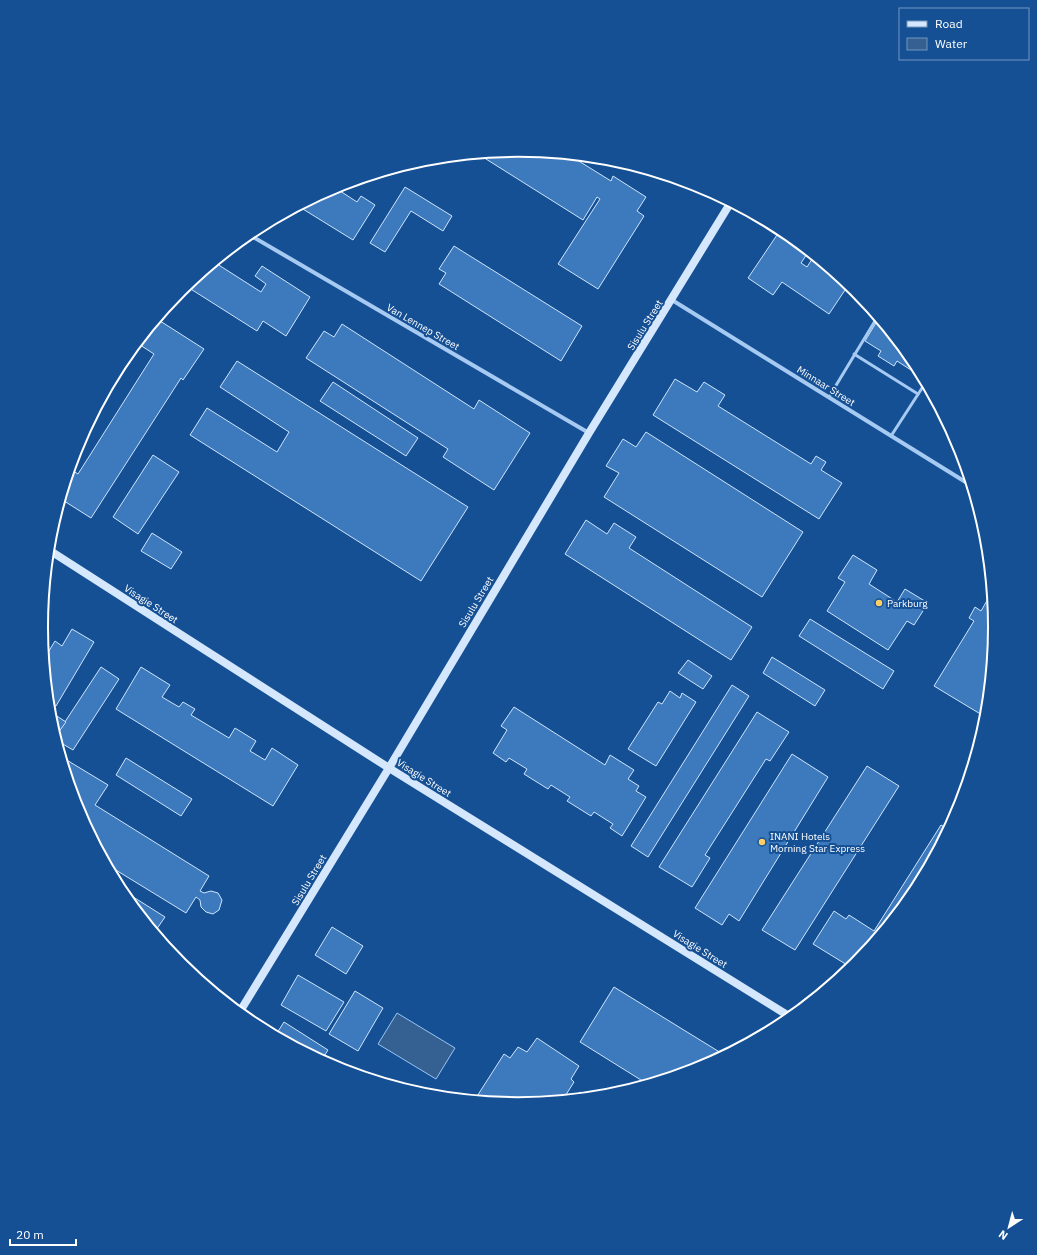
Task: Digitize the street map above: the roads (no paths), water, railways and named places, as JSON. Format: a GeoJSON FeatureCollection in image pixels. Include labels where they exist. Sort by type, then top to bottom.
{"type":"FeatureCollection","features":[{"type":"Feature","properties":{"kind":"street","name":"Sisulu Street"},"geometry":{"type":"LineString","coordinates":[[242,1008],[728,207]]}},
{"type":"Feature","properties":{"kind":"street","name":"Van Lennep Street"},"geometry":{"type":"LineString","coordinates":[[254,238],[589,434]]}},
{"type":"Feature","properties":{"kind":"street","name":"Minnaar Street"},"geometry":{"type":"LineString","coordinates":[[672,300],[966,482]]}},
{"type":"Feature","properties":{"kind":"street","name":"Visagie Street"},"geometry":{"type":"LineString","coordinates":[[54,553],[389,768],[786,1014]]}},
{"type":"Feature","properties":{"kind":"lane"},"geometry":{"type":"LineString","coordinates":[[829,397],[875,321]]}},
{"type":"Feature","properties":{"kind":"lane"},"geometry":{"type":"LineString","coordinates":[[854,354],[918,394]]}},
{"type":"Feature","properties":{"kind":"lane"},"geometry":{"type":"LineString","coordinates":[[892,436],[923,387]]}},
{"type":"Feature","properties":{"kind":"water"},"geometry":{"type":"Polygon","coordinates":[[[397,1013],[455,1048],[436,1079],[378,1044],[397,1013]]]}},
{"type":"Feature","properties":{"kind":"place","name":"Parkburg"},"geometry":{"type":"Point","coordinates":[879,603]}},
{"type":"Feature","properties":{"kind":"place","name":"INANI Hotels Morning Star Express"},"geometry":{"type":"Point","coordinates":[762,842]}}]}
